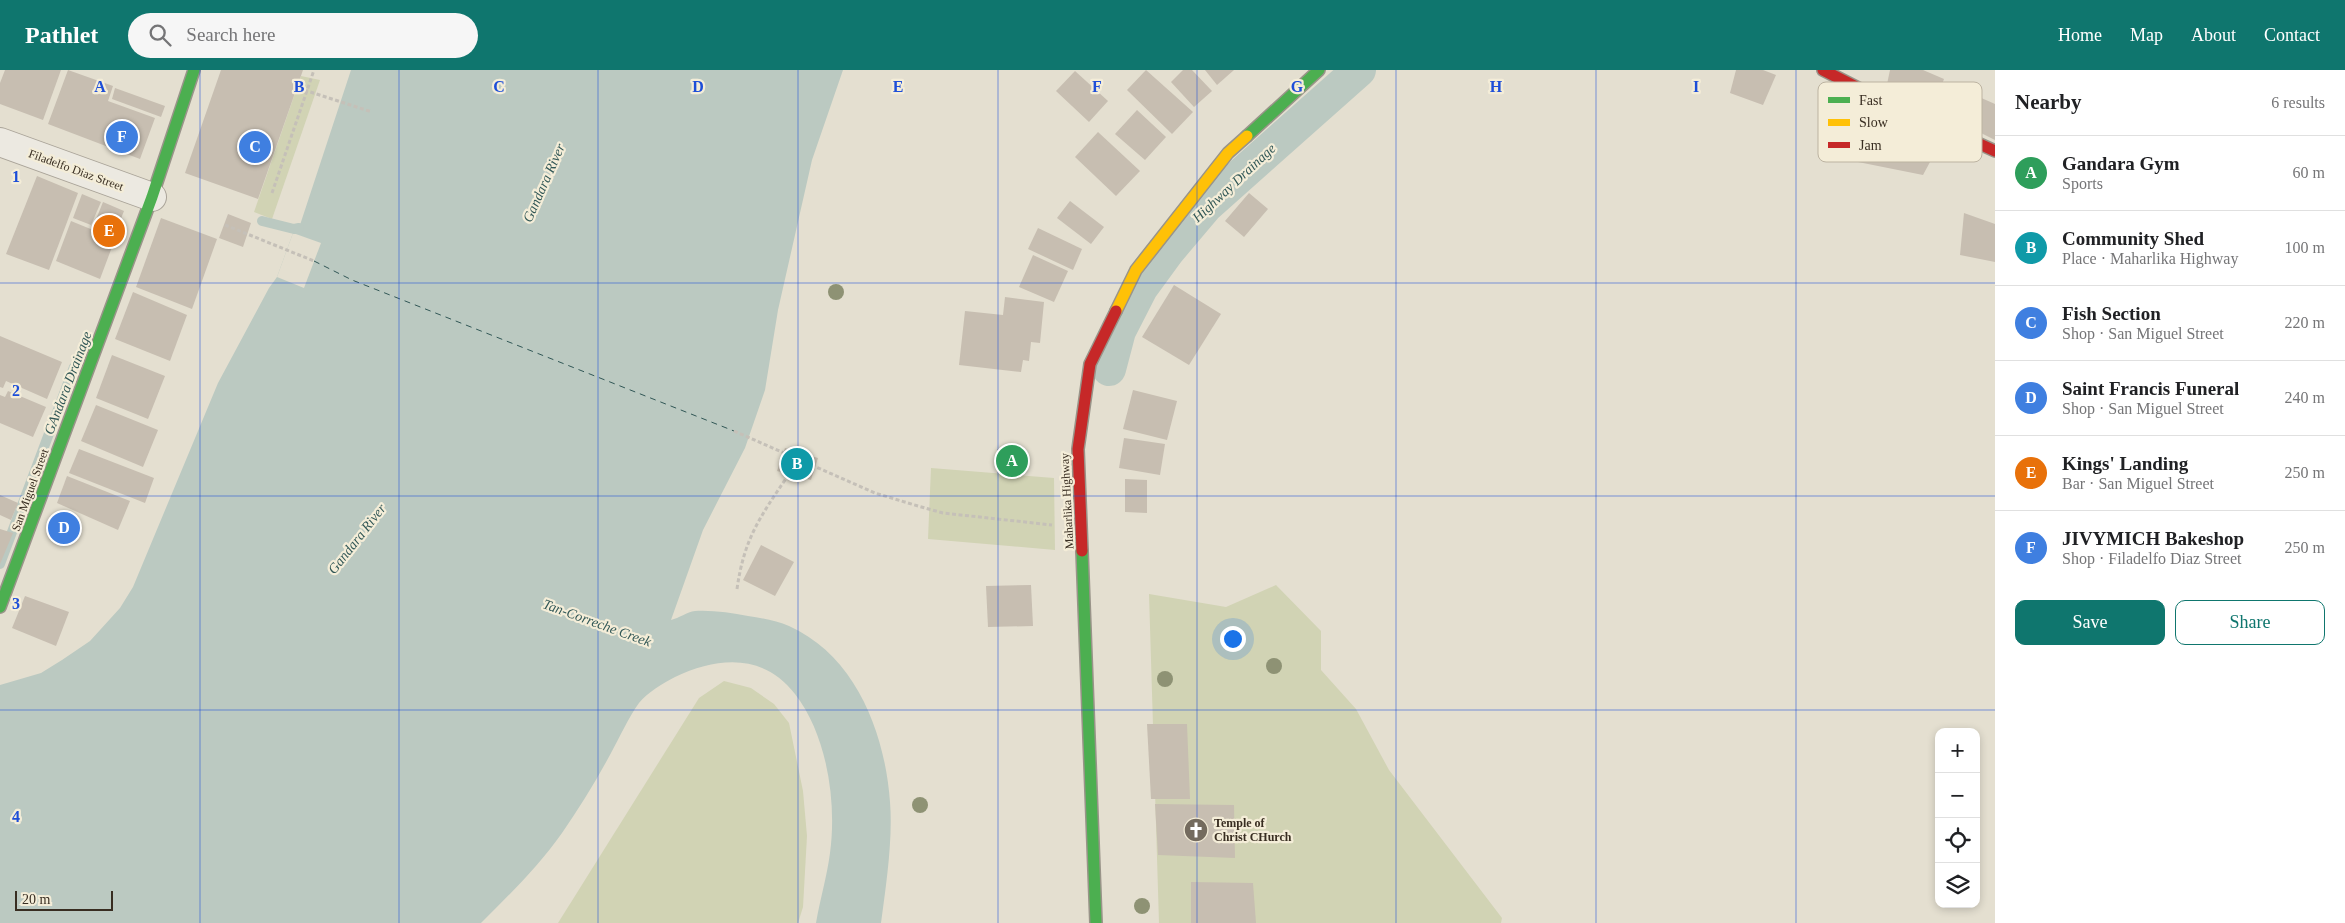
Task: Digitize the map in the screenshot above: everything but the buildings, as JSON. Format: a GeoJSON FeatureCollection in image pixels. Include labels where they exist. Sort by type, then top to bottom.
{"type":"FeatureCollection","features":[{"type":"Feature","properties":{"kind":"main road","name":"San Miguel Street"},"geometry":{"type":"LineString","coordinates":[[0,607],[152,197],[194,70]]}},
{"type":"Feature","properties":{"kind":"main road","name":"Maharlika Highway"},"geometry":{"type":"LineString","coordinates":[[1096,923],[1078,449],[1090,364],[1136,270],[1228,153],[1319,70]]}},
{"type":"Feature","properties":{"kind":"main road"},"geometry":{"type":"LineString","coordinates":[[1823,70],[1846,82]]}},
{"type":"Feature","properties":{"kind":"main road"},"geometry":{"type":"LineString","coordinates":[[1982,145],[1995,151]]}},
{"type":"Feature","properties":{"kind":"street","name":"Filadelfo Diaz Street"},"geometry":{"type":"LineString","coordinates":[[0,142],[152,197]]}},
{"type":"Feature","properties":{"kind":"path"},"geometry":{"type":"LineString","coordinates":[[272,194],[314,70]]}},
{"type":"Feature","properties":{"kind":"path"},"geometry":{"type":"LineString","coordinates":[[298,88],[372,112]]}},
{"type":"Feature","properties":{"kind":"path"},"geometry":{"type":"LineString","coordinates":[[225,225],[314,261]]}},
{"type":"Feature","properties":{"kind":"path"},"geometry":{"type":"LineString","coordinates":[[734,431],[875,493],[943,513],[1082,528]]}},
{"type":"Feature","properties":{"kind":"path"},"geometry":{"type":"LineString","coordinates":[[737,589],[741,562],[758,519],[788,477]]}},
{"type":"Feature","properties":{"kind":"green space"},"geometry":{"type":"Polygon","coordinates":[[[301,76],[320,80],[272,219],[254,212],[301,76]]]}},
{"type":"Feature","properties":{"kind":"green space"},"geometry":{"type":"Polygon","coordinates":[[[931,468],[1054,478],[1055,550],[928,539],[931,468]]]}},
{"type":"Feature","properties":{"kind":"green space"},"geometry":{"type":"Polygon","coordinates":[[[1276,585],[1321,631],[1321,670],[1356,709],[1389,770],[1502,918],[1501,923],[1159,923],[1149,594],[1226,607],[1276,585]]]}},
{"type":"Feature","properties":{"kind":"green space"},"geometry":{"type":"Polygon","coordinates":[[[724,681],[751,688],[774,704],[789,723],[803,791],[807,836],[803,907],[798,923],[558,923],[699,698],[724,681]]]}},
{"type":"Feature","properties":{"kind":"water"},"geometry":{"type":"Polygon","coordinates":[[[351,70],[843,70],[812,160],[778,310],[765,390],[745,448],[703,530],[671,620],[695,611],[708,611],[780,623],[812,639],[832,656],[849,677],[863,699],[874,724],[887,776],[891,831],[881,923],[816,923],[829,862],[832,812],[827,770],[815,729],[795,694],[769,671],[754,665],[723,663],[707,665],[675,677],[642,699],[631,715],[594,784],[562,833],[534,869],[481,923],[0,923],[0,685],[41,673],[90,641],[120,608],[133,587],[218,383],[269,288],[277,277],[293,233],[299,228],[351,70]]]}},
{"type":"Feature","properties":{"kind":"pier"},"geometry":{"type":"Polygon","coordinates":[[[293,233],[321,243],[304,288],[277,277],[293,233]]]}},
{"type":"Feature","properties":{"kind":"waterway","name":"Highway Drainage"},"geometry":{"type":"LineString","coordinates":[[1109,369],[1119,331],[1141,288],[1168,251],[1206,206],[1359,70]]}},
{"type":"Feature","properties":{"kind":"waterway"},"geometry":{"type":"LineString","coordinates":[[262,221],[294,229],[299,228]]}},
{"type":"Feature","properties":{"kind":"waterway","name":"GAndara Drainage"},"geometry":{"type":"LineString","coordinates":[[0,564],[74,367]]}},
{"type":"Feature","properties":{"kind":"ferry route"},"geometry":{"type":"LineString","coordinates":[[314,261],[352,280],[734,431]]}},
{"type":"Feature","properties":{"kind":"traffic: fast"},"geometry":{"type":"LineString","coordinates":[[0,607],[152,197],[194,70]]}},
{"type":"Feature","properties":{"kind":"traffic: fast"},"geometry":{"type":"LineString","coordinates":[[1247,136],[1319,70]]}},
{"type":"Feature","properties":{"kind":"traffic: fast"},"geometry":{"type":"LineString","coordinates":[[1082,551],[1096,923]]}},
{"type":"Feature","properties":{"kind":"traffic: slow"},"geometry":{"type":"LineString","coordinates":[[1116,311],[1136,270],[1228,153],[1247,136]]}},
{"type":"Feature","properties":{"kind":"traffic: jam"},"geometry":{"type":"LineString","coordinates":[[1823,70],[1846,82]]}},
{"type":"Feature","properties":{"kind":"traffic: jam"},"geometry":{"type":"LineString","coordinates":[[1982,145],[1995,151]]}},
{"type":"Feature","properties":{"kind":"traffic: jam"},"geometry":{"type":"LineString","coordinates":[[1082,551],[1078,449],[1090,364],[1116,311]]}},
{"type":"Feature","properties":{"kind":"place","name":"JIVYMICH Bakeshop"},"geometry":{"type":"Point","coordinates":[122,137]}},
{"type":"Feature","properties":{"kind":"place","name":"Fish Section"},"geometry":{"type":"Point","coordinates":[255,147]}},
{"type":"Feature","properties":{"kind":"place","name":"Kings' Landing"},"geometry":{"type":"Point","coordinates":[109,231]}},
{"type":"Feature","properties":{"kind":"place","name":"Gandara Gym"},"geometry":{"type":"Point","coordinates":[1012,461]}},
{"type":"Feature","properties":{"kind":"place","name":"Community Shed"},"geometry":{"type":"Point","coordinates":[797,464]}},
{"type":"Feature","properties":{"kind":"place","name":"Saint Francis Funeral"},"geometry":{"type":"Point","coordinates":[64,528]}},
{"type":"Feature","properties":{"kind":"place","name":"Temple of Christ CHurch"},"geometry":{"type":"Point","coordinates":[1196,830]}},
{"type":"Feature","properties":{"kind":"water label","name":"Gandara River"},"geometry":{"type":"Point","coordinates":[544,183]}},
{"type":"Feature","properties":{"kind":"water label","name":"Gandara River"},"geometry":{"type":"Point","coordinates":[357,539]}},
{"type":"Feature","properties":{"kind":"water label","name":"Tan-Correche Creek"},"geometry":{"type":"Point","coordinates":[597,623]}}]}
